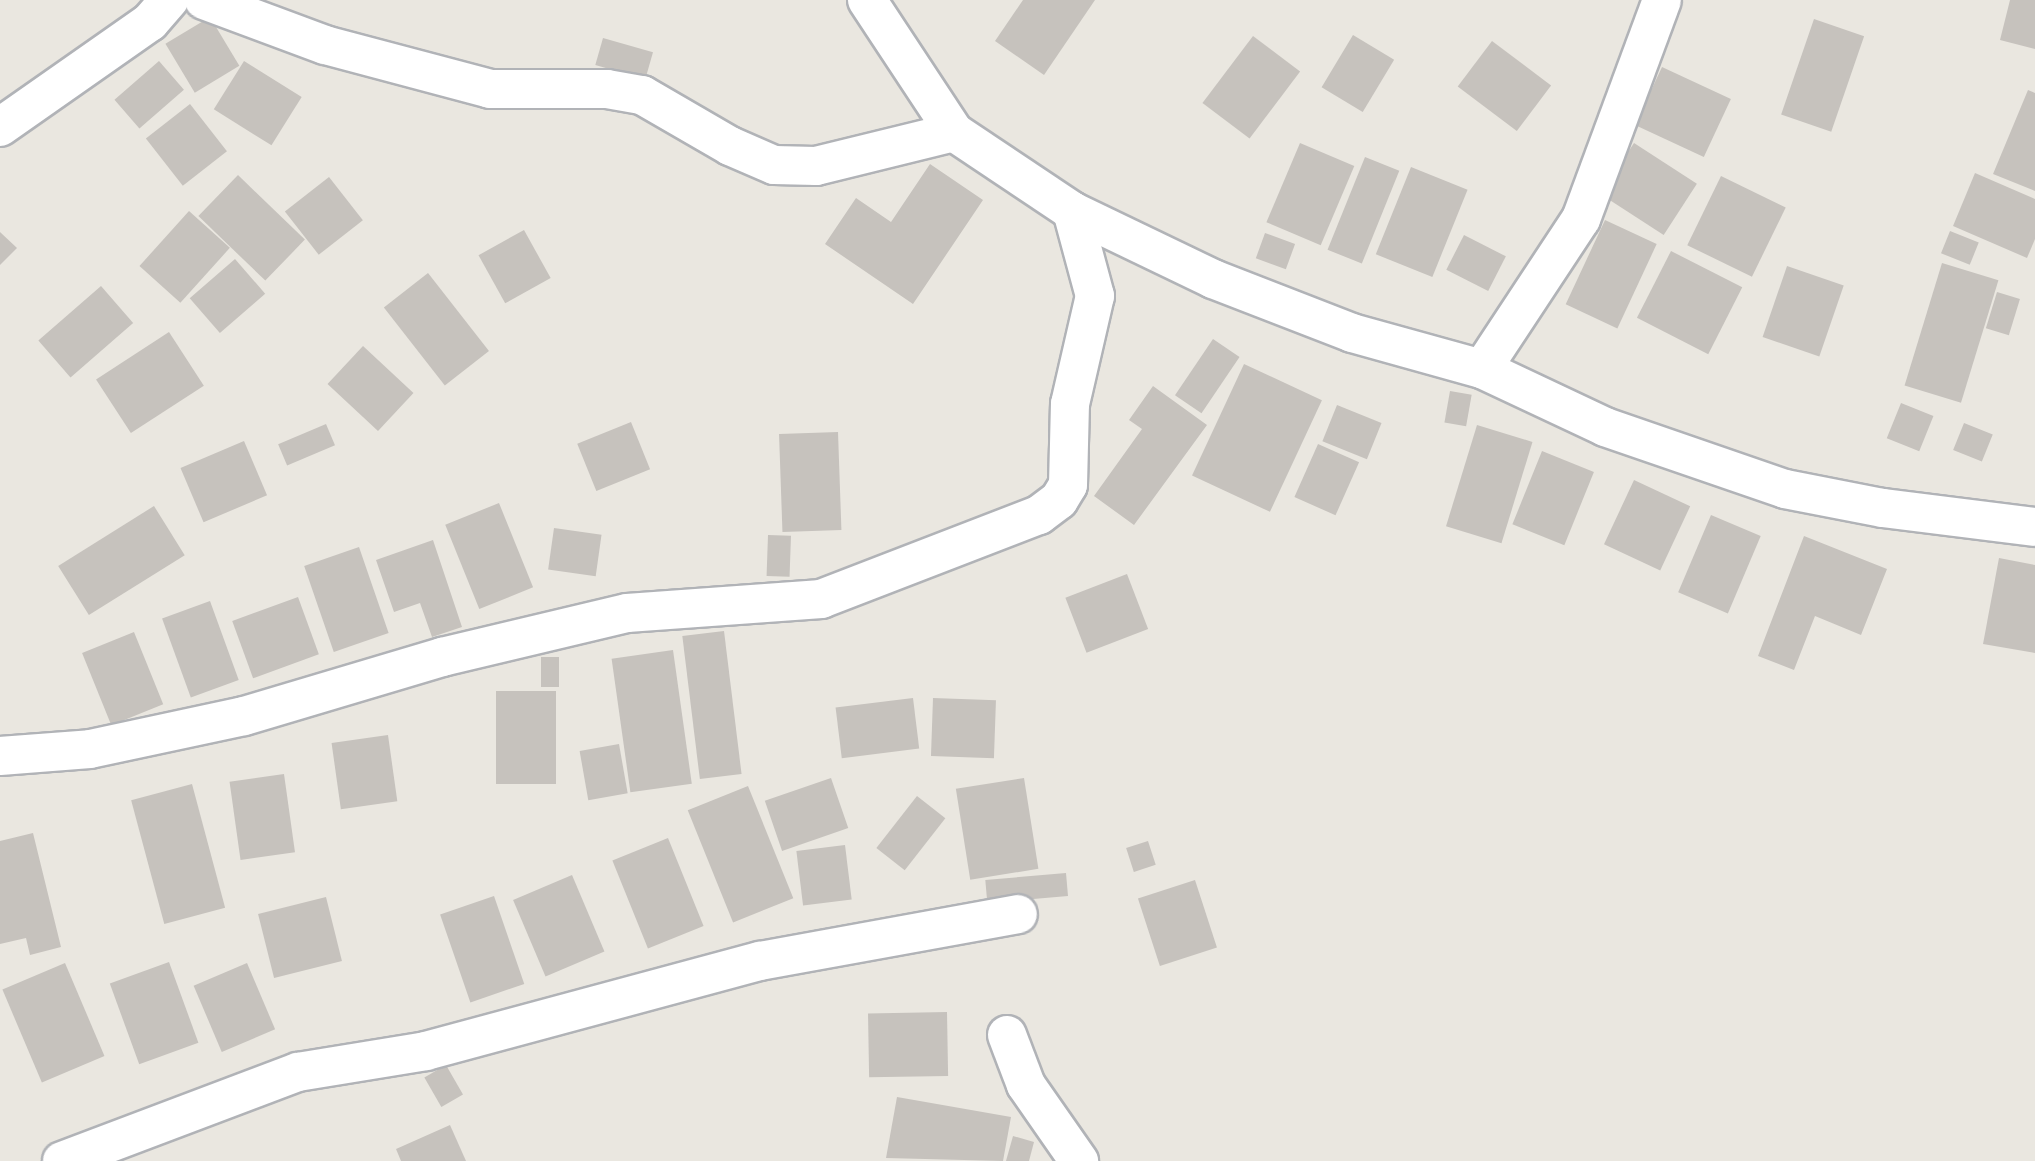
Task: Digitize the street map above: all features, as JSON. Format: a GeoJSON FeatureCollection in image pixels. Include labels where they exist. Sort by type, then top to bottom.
{"type":"FeatureCollection","features":[{"type":"Feature","properties":{"kind":"street"},"geometry":{"type":"LineString","coordinates":[[0,127],[150,22],[169,0]]}},
{"type":"Feature","properties":{"kind":"street"},"geometry":{"type":"LineString","coordinates":[[204,0],[325,45],[490,89],[607,89],[642,95],[730,146],[774,165],[816,166],[954,132]]}},
{"type":"Feature","properties":{"kind":"street"},"geometry":{"type":"LineString","coordinates":[[867,0],[954,132],[1072,211],[1213,279],[1352,333],[1482,369],[1605,427],[1785,489],[1883,508],[2035,527]]}},
{"type":"Feature","properties":{"kind":"street"},"geometry":{"type":"LineString","coordinates":[[1482,369],[1581,219],[1662,0]]}},
{"type":"Feature","properties":{"kind":"street"},"geometry":{"type":"LineString","coordinates":[[0,756],[90,750],[244,716],[442,657],[627,613],[821,599],[1039,515],[1059,500],[1068,485],[1070,404],[1095,296],[1072,211]]}},
{"type":"Feature","properties":{"kind":"street"},"geometry":{"type":"LineString","coordinates":[[62,1161],[298,1072],[426,1051],[760,961],[1018,914]]}},
{"type":"Feature","properties":{"kind":"street"},"geometry":{"type":"LineString","coordinates":[[1007,1035],[1026,1085],[1079,1161]]}},
{"type":"Feature","properties":{"kind":"building"},"geometry":{"type":"Polygon","coordinates":[[[1023,0],[1095,0],[1044,75],[995,41],[1023,0]]]}},
{"type":"Feature","properties":{"kind":"building"},"geometry":{"type":"Polygon","coordinates":[[[2010,0],[2035,0],[2035,49],[2000,40],[2010,0]]]}},
{"type":"Feature","properties":{"kind":"building"},"geometry":{"type":"Polygon","coordinates":[[[210,17],[239,66],[195,93],[165,44],[210,17]]]}},
{"type":"Feature","properties":{"kind":"building"},"geometry":{"type":"Polygon","coordinates":[[[1814,19],[1864,36],[1831,132],[1781,114],[1814,19]]]}},
{"type":"Feature","properties":{"kind":"building"},"geometry":{"type":"Polygon","coordinates":[[[1353,35],[1394,60],[1363,112],[1322,87],[1353,35]]]}},
{"type":"Feature","properties":{"kind":"building"},"geometry":{"type":"Polygon","coordinates":[[[1253,36],[1300,72],[1250,139],[1202,103],[1253,36]]]}},
{"type":"Feature","properties":{"kind":"building"},"geometry":{"type":"Polygon","coordinates":[[[603,38],[653,52],[645,79],[595,65],[603,38]]]}},
{"type":"Feature","properties":{"kind":"building"},"geometry":{"type":"Polygon","coordinates":[[[1492,41],[1551,86],[1517,131],[1458,87],[1492,41]]]}},
{"type":"Feature","properties":{"kind":"building"},"geometry":{"type":"Polygon","coordinates":[[[159,61],[184,90],[139,128],[114,100],[159,61]]]}},
{"type":"Feature","properties":{"kind":"building"},"geometry":{"type":"Polygon","coordinates":[[[244,61],[302,97],[271,145],[214,109],[244,61]]]}},
{"type":"Feature","properties":{"kind":"building"},"geometry":{"type":"Polygon","coordinates":[[[1662,67],[1731,99],[1704,157],[1635,125],[1662,67]]]}},
{"type":"Feature","properties":{"kind":"building"},"geometry":{"type":"Polygon","coordinates":[[[2028,90],[2035,93],[2035,191],[1993,174],[2028,90]]]}},
{"type":"Feature","properties":{"kind":"building"},"geometry":{"type":"Polygon","coordinates":[[[190,104],[227,151],[183,186],[146,138],[190,104]]]}},
{"type":"Feature","properties":{"kind":"building"},"geometry":{"type":"Polygon","coordinates":[[[1300,143],[1354,166],[1321,245],[1266,222],[1300,143]]]}},
{"type":"Feature","properties":{"kind":"building"},"geometry":{"type":"Polygon","coordinates":[[[1634,143],[1697,184],[1664,235],[1601,194],[1634,143]]]}},
{"type":"Feature","properties":{"kind":"building"},"geometry":{"type":"Polygon","coordinates":[[[1365,157],[1399,171],[1362,264],[1328,250],[1365,157]]]}},
{"type":"Feature","properties":{"kind":"building"},"geometry":{"type":"Polygon","coordinates":[[[930,164],[983,200],[913,304],[825,244],[856,198],[891,222],[930,164]]]}},
{"type":"Feature","properties":{"kind":"building"},"geometry":{"type":"Polygon","coordinates":[[[1411,167],[1468,190],[1432,277],[1376,254],[1411,167]]]}},
{"type":"Feature","properties":{"kind":"building"},"geometry":{"type":"Polygon","coordinates":[[[1975,173],[2035,199],[2035,239],[2027,258],[1953,226],[1975,173]]]}},
{"type":"Feature","properties":{"kind":"building"},"geometry":{"type":"Polygon","coordinates":[[[238,175],[305,240],[265,281],[198,216],[238,175]]]}},
{"type":"Feature","properties":{"kind":"building"},"geometry":{"type":"Polygon","coordinates":[[[1721,176],[1786,208],[1752,277],[1687,245],[1721,176]]]}},
{"type":"Feature","properties":{"kind":"building"},"geometry":{"type":"Polygon","coordinates":[[[329,177],[363,220],[319,255],[285,211],[329,177]]]}},
{"type":"Feature","properties":{"kind":"building"},"geometry":{"type":"Polygon","coordinates":[[[189,211],[230,248],[180,303],[139,266],[189,211]]]}},
{"type":"Feature","properties":{"kind":"building"},"geometry":{"type":"Polygon","coordinates":[[[1605,220],[1657,244],[1617,328],[1566,304],[1605,220]]]}},
{"type":"Feature","properties":{"kind":"building"},"geometry":{"type":"Polygon","coordinates":[[[524,230],[551,278],[505,303],[479,255],[524,230]]]}},
{"type":"Feature","properties":{"kind":"building"},"geometry":{"type":"Polygon","coordinates":[[[1950,231],[1979,243],[1970,265],[1941,253],[1950,231]]]}},
{"type":"Feature","properties":{"kind":"building"},"geometry":{"type":"Polygon","coordinates":[[[0,232],[17,248],[0,265],[0,232]]]}},
{"type":"Feature","properties":{"kind":"building"},"geometry":{"type":"Polygon","coordinates":[[[1265,233],[1295,244],[1286,269],[1256,258],[1265,233]]]}},
{"type":"Feature","properties":{"kind":"building"},"geometry":{"type":"Polygon","coordinates":[[[1464,235],[1506,256],[1488,291],[1446,270],[1464,235]]]}},
{"type":"Feature","properties":{"kind":"building"},"geometry":{"type":"Polygon","coordinates":[[[1671,251],[1742,287],[1708,354],[1637,318],[1671,251]]]}},
{"type":"Feature","properties":{"kind":"building"},"geometry":{"type":"Polygon","coordinates":[[[235,259],[265,294],[220,333],[190,298],[235,259]]]}},
{"type":"Feature","properties":{"kind":"building"},"geometry":{"type":"Polygon","coordinates":[[[1942,263],[1998,280],[1961,403],[1905,385],[1942,263]]]}},
{"type":"Feature","properties":{"kind":"building"},"geometry":{"type":"Polygon","coordinates":[[[1787,266],[1844,286],[1819,356],[1763,337],[1787,266]]]}},
{"type":"Feature","properties":{"kind":"building"},"geometry":{"type":"Polygon","coordinates":[[[428,273],[489,351],[445,385],[384,307],[428,273]]]}},
{"type":"Feature","properties":{"kind":"building"},"geometry":{"type":"Polygon","coordinates":[[[101,286],[133,323],[71,377],[38,340],[101,286]]]}},
{"type":"Feature","properties":{"kind":"building"},"geometry":{"type":"Polygon","coordinates":[[[1997,292],[2020,299],[2009,335],[1986,328],[1997,292]]]}},
{"type":"Feature","properties":{"kind":"building"},"geometry":{"type":"Polygon","coordinates":[[[169,332],[204,386],[131,433],[96,379],[169,332]]]}},
{"type":"Feature","properties":{"kind":"building"},"geometry":{"type":"Polygon","coordinates":[[[1213,339],[1240,357],[1202,413],[1175,395],[1213,339]]]}},
{"type":"Feature","properties":{"kind":"building"},"geometry":{"type":"Polygon","coordinates":[[[363,346],[413,393],[378,431],[328,384],[363,346]]]}},
{"type":"Feature","properties":{"kind":"building"},"geometry":{"type":"Polygon","coordinates":[[[1244,364],[1322,400],[1270,512],[1192,475],[1244,364]]]}},
{"type":"Feature","properties":{"kind":"building"},"geometry":{"type":"Polygon","coordinates":[[[1153,386],[1207,425],[1134,525],[1094,496],[1142,429],[1129,420],[1153,386]]]}},
{"type":"Feature","properties":{"kind":"building"},"geometry":{"type":"Polygon","coordinates":[[[1450,391],[1472,395],[1466,426],[1444,423],[1450,391]]]}},
{"type":"Feature","properties":{"kind":"building"},"geometry":{"type":"Polygon","coordinates":[[[1901,403],[1933,416],[1919,451],[1887,438],[1901,403]]]}},
{"type":"Feature","properties":{"kind":"building"},"geometry":{"type":"Polygon","coordinates":[[[1337,405],[1382,423],[1367,459],[1322,441],[1337,405]]]}},
{"type":"Feature","properties":{"kind":"building"},"geometry":{"type":"Polygon","coordinates":[[[631,422],[650,469],[596,491],[577,444],[631,422]]]}},
{"type":"Feature","properties":{"kind":"building"},"geometry":{"type":"Polygon","coordinates":[[[1964,423],[1993,435],[1982,462],[1953,450],[1964,423]]]}},
{"type":"Feature","properties":{"kind":"building"},"geometry":{"type":"Polygon","coordinates":[[[326,424],[335,445],[287,465],[278,444],[326,424]]]}},
{"type":"Feature","properties":{"kind":"building"},"geometry":{"type":"Polygon","coordinates":[[[1477,425],[1532,442],[1501,543],[1446,526],[1477,425]]]}},
{"type":"Feature","properties":{"kind":"building"},"geometry":{"type":"Polygon","coordinates":[[[838,432],[841,530],[782,532],[779,434],[838,432]]]}},
{"type":"Feature","properties":{"kind":"building"},"geometry":{"type":"Polygon","coordinates":[[[244,441],[267,495],[204,522],[180,468],[244,441]]]}},
{"type":"Feature","properties":{"kind":"building"},"geometry":{"type":"Polygon","coordinates":[[[1318,444],[1359,462],[1336,515],[1294,497],[1318,444]]]}},
{"type":"Feature","properties":{"kind":"building"},"geometry":{"type":"Polygon","coordinates":[[[1542,451],[1594,472],[1564,545],[1512,524],[1542,451]]]}},
{"type":"Feature","properties":{"kind":"building"},"geometry":{"type":"Polygon","coordinates":[[[1634,480],[1690,506],[1660,571],[1604,544],[1634,480]]]}},
{"type":"Feature","properties":{"kind":"building"},"geometry":{"type":"Polygon","coordinates":[[[499,503],[533,587],[479,609],[445,525],[499,503]]]}},
{"type":"Feature","properties":{"kind":"building"},"geometry":{"type":"Polygon","coordinates":[[[154,506],[185,555],[89,615],[58,566],[154,506]]]}},
{"type":"Feature","properties":{"kind":"building"},"geometry":{"type":"Polygon","coordinates":[[[1711,515],[1761,536],[1728,613],[1678,592],[1711,515]]]}},
{"type":"Feature","properties":{"kind":"building"},"geometry":{"type":"Polygon","coordinates":[[[554,528],[602,535],[596,576],[548,570],[554,528]]]}},
{"type":"Feature","properties":{"kind":"building"},"geometry":{"type":"Polygon","coordinates":[[[768,535],[791,536],[790,577],[767,576],[768,535]]]}},
{"type":"Feature","properties":{"kind":"building"},"geometry":{"type":"Polygon","coordinates":[[[1804,536],[1887,569],[1861,635],[1815,616],[1794,670],[1758,656],[1804,536]]]}},
{"type":"Feature","properties":{"kind":"building"},"geometry":{"type":"Polygon","coordinates":[[[433,540],[462,627],[432,637],[420,603],[394,612],[376,560],[433,540]]]}},
{"type":"Feature","properties":{"kind":"building"},"geometry":{"type":"Polygon","coordinates":[[[359,547],[389,633],[334,652],[304,566],[359,547]]]}},
{"type":"Feature","properties":{"kind":"building"},"geometry":{"type":"Polygon","coordinates":[[[1999,558],[2035,565],[2035,653],[1983,644],[1999,558]]]}},
{"type":"Feature","properties":{"kind":"building"},"geometry":{"type":"Polygon","coordinates":[[[1127,574],[1148,629],[1087,653],[1065,598],[1127,574]]]}},
{"type":"Feature","properties":{"kind":"building"},"geometry":{"type":"Polygon","coordinates":[[[298,597],[319,654],[253,678],[232,621],[298,597]]]}},
{"type":"Feature","properties":{"kind":"building"},"geometry":{"type":"Polygon","coordinates":[[[210,601],[239,680],[191,697],[162,618],[210,601]]]}},
{"type":"Feature","properties":{"kind":"building"},"geometry":{"type":"Polygon","coordinates":[[[724,631],[742,774],[700,779],[682,636],[724,631]]]}},
{"type":"Feature","properties":{"kind":"building"},"geometry":{"type":"Polygon","coordinates":[[[134,632],[163,704],[111,725],[82,653],[134,632]]]}},
{"type":"Feature","properties":{"kind":"building"},"geometry":{"type":"Polygon","coordinates":[[[673,650],[692,784],[630,792],[612,659],[673,650]]]}},
{"type":"Feature","properties":{"kind":"building"},"geometry":{"type":"Polygon","coordinates":[[[541,657],[559,657],[559,687],[541,687],[541,657]]]}},
{"type":"Feature","properties":{"kind":"building"},"geometry":{"type":"Polygon","coordinates":[[[496,691],[556,691],[556,784],[496,784],[496,691]]]}},
{"type":"Feature","properties":{"kind":"building"},"geometry":{"type":"Polygon","coordinates":[[[913,698],[919,749],[842,758],[836,708],[913,698]]]}},
{"type":"Feature","properties":{"kind":"building"},"geometry":{"type":"Polygon","coordinates":[[[933,698],[996,700],[994,758],[931,756],[933,698]]]}},
{"type":"Feature","properties":{"kind":"building"},"geometry":{"type":"Polygon","coordinates":[[[388,735],[397,801],[341,809],[332,743],[388,735]]]}},
{"type":"Feature","properties":{"kind":"building"},"geometry":{"type":"Polygon","coordinates":[[[619,744],[628,793],[588,800],[580,751],[619,744]]]}},
{"type":"Feature","properties":{"kind":"building"},"geometry":{"type":"Polygon","coordinates":[[[284,774],[295,852],[241,860],[230,782],[284,774]]]}},
{"type":"Feature","properties":{"kind":"building"},"geometry":{"type":"Polygon","coordinates":[[[831,778],[848,828],[782,851],[765,801],[831,778]]]}},
{"type":"Feature","properties":{"kind":"building"},"geometry":{"type":"Polygon","coordinates":[[[1024,778],[1038,869],[970,880],[956,789],[1024,778]]]}},
{"type":"Feature","properties":{"kind":"building"},"geometry":{"type":"Polygon","coordinates":[[[192,784],[225,908],[164,924],[131,800],[192,784]]]}},
{"type":"Feature","properties":{"kind":"building"},"geometry":{"type":"Polygon","coordinates":[[[748,786],[793,898],[733,923],[688,810],[748,786]]]}},
{"type":"Feature","properties":{"kind":"building"},"geometry":{"type":"Polygon","coordinates":[[[917,796],[945,818],[905,870],[876,848],[917,796]]]}},
{"type":"Feature","properties":{"kind":"building"},"geometry":{"type":"Polygon","coordinates":[[[33,833],[61,947],[30,955],[26,938],[0,944],[0,841],[33,833]]]}},
{"type":"Feature","properties":{"kind":"building"},"geometry":{"type":"Polygon","coordinates":[[[668,838],[704,926],[648,949],[612,860],[668,838]]]}},
{"type":"Feature","properties":{"kind":"building"},"geometry":{"type":"Polygon","coordinates":[[[1148,841],[1156,865],[1134,872],[1126,848],[1148,841]]]}},
{"type":"Feature","properties":{"kind":"building"},"geometry":{"type":"Polygon","coordinates":[[[845,845],[852,900],[803,906],[796,851],[845,845]]]}},
{"type":"Feature","properties":{"kind":"building"},"geometry":{"type":"Polygon","coordinates":[[[1066,873],[1068,896],[987,903],[985,880],[1066,873]]]}},
{"type":"Feature","properties":{"kind":"building"},"geometry":{"type":"Polygon","coordinates":[[[572,875],[604,951],[546,976],[513,900],[572,875]]]}},
{"type":"Feature","properties":{"kind":"building"},"geometry":{"type":"Polygon","coordinates":[[[1195,880],[1217,948],[1160,966],[1138,899],[1195,880]]]}},
{"type":"Feature","properties":{"kind":"building"},"geometry":{"type":"Polygon","coordinates":[[[494,896],[524,984],[470,1002],[440,915],[494,896]]]}},
{"type":"Feature","properties":{"kind":"building"},"geometry":{"type":"Polygon","coordinates":[[[326,897],[342,961],[274,978],[258,914],[326,897]]]}},
{"type":"Feature","properties":{"kind":"building"},"geometry":{"type":"Polygon","coordinates":[[[169,962],[198,1043],[139,1064],[110,984],[169,962]]]}},
{"type":"Feature","properties":{"kind":"building"},"geometry":{"type":"Polygon","coordinates":[[[65,963],[104,1056],[42,1083],[2,990],[65,963]]]}},
{"type":"Feature","properties":{"kind":"building"},"geometry":{"type":"Polygon","coordinates":[[[247,963],[275,1029],[222,1052],[194,986],[247,963]]]}},
{"type":"Feature","properties":{"kind":"building"},"geometry":{"type":"Polygon","coordinates":[[[947,1012],[948,1076],[869,1077],[868,1013],[947,1012]]]}},
{"type":"Feature","properties":{"kind":"building"},"geometry":{"type":"Polygon","coordinates":[[[446,1065],[463,1094],[441,1107],[424,1078],[446,1065]]]}},
{"type":"Feature","properties":{"kind":"building"},"geometry":{"type":"Polygon","coordinates":[[[897,1097],[1011,1117],[1003,1161],[886,1158],[897,1097]]]}},
{"type":"Feature","properties":{"kind":"building"},"geometry":{"type":"Polygon","coordinates":[[[450,1125],[466,1161],[401,1161],[396,1149],[450,1125]]]}},
{"type":"Feature","properties":{"kind":"building"},"geometry":{"type":"Polygon","coordinates":[[[1013,1136],[1034,1142],[1029,1161],[1006,1161],[1013,1136]]]}}]}
